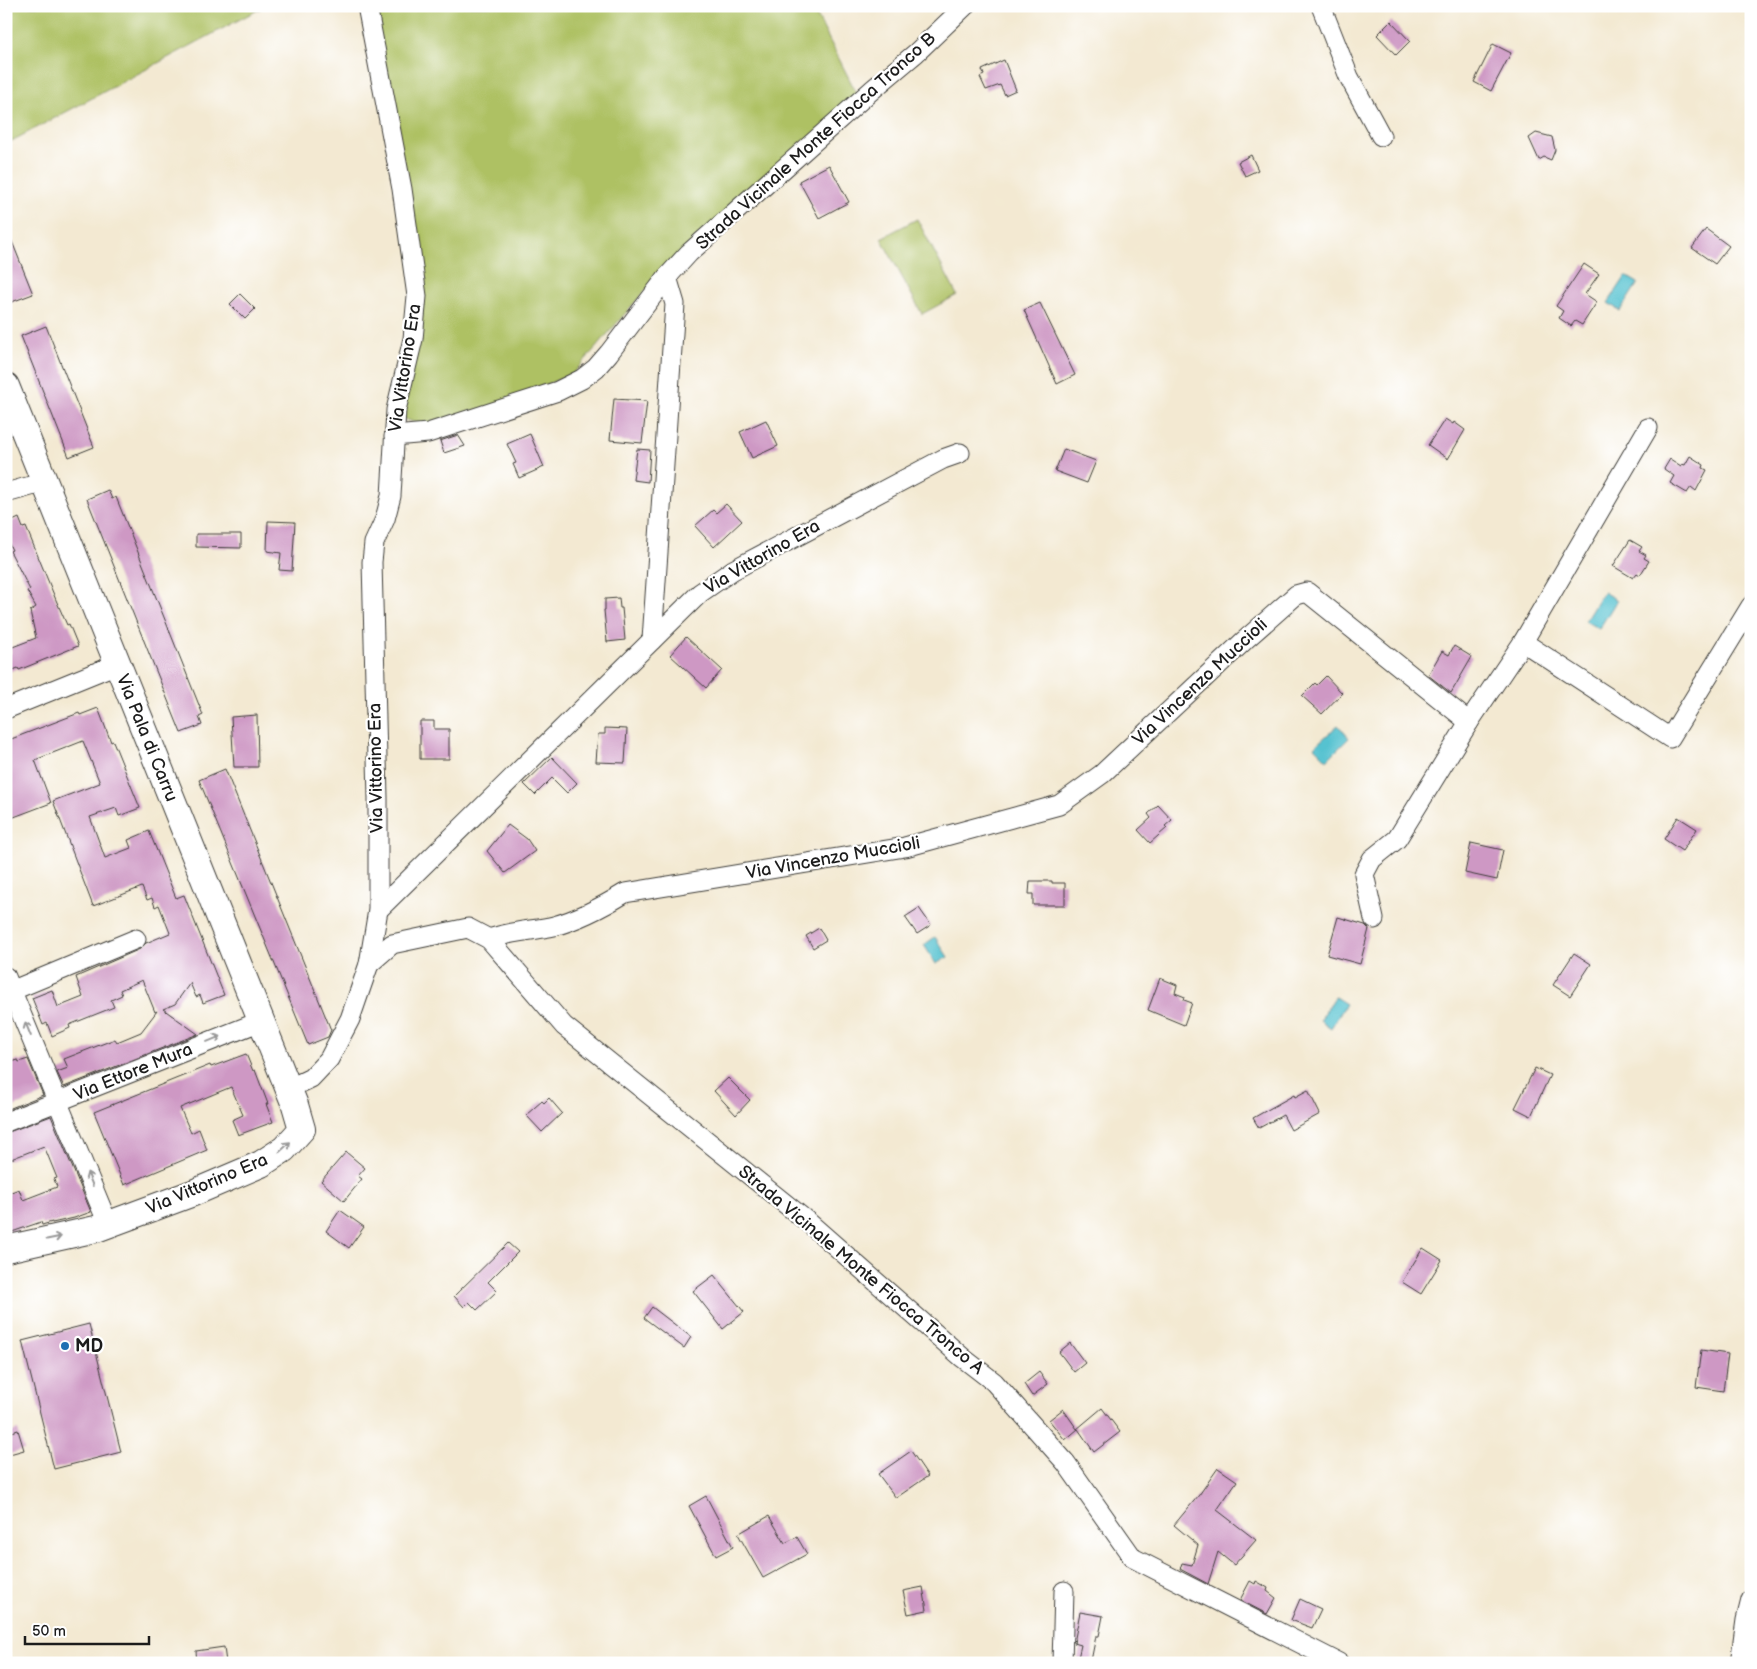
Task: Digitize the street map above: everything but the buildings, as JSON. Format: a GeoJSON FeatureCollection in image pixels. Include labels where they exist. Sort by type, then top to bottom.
{"type":"FeatureCollection","features":[{"type":"Feature","properties":{"kind":"street","name":"Via Vittorino Era"},"geometry":{"type":"LineString","coordinates":[[6,1249],[96,1229],[193,1193],[261,1164],[284,1149],[302,1129],[288,1089],[311,1078],[329,1059],[350,1019],[368,964],[378,910],[378,790],[372,562],[374,543],[385,519],[391,496],[396,410],[413,339],[417,296],[402,189],[367,6]]}},
{"type":"Feature","properties":{"kind":"street","name":"Strada Vicinale Monte Fiocca Tronco B"},"geometry":{"type":"LineString","coordinates":[[394,436],[428,433],[558,391],[582,379],[596,368],[609,353],[667,277],[689,253],[916,53],[965,6]]}},
{"type":"Feature","properties":{"kind":"street"},"geometry":{"type":"LineString","coordinates":[[1321,6],[1349,77],[1380,136]]}},
{"type":"Feature","properties":{"kind":"street"},"geometry":{"type":"LineString","coordinates":[[652,640],[675,304],[667,277]]}},
{"type":"Feature","properties":{"kind":"street","name":"Via Pala di Carru"},"geometry":{"type":"LineString","coordinates":[[6,386],[288,1089]]}},
{"type":"Feature","properties":{"kind":"street"},"geometry":{"type":"LineString","coordinates":[[1374,919],[1364,874],[1372,859],[1397,839],[1469,722],[1523,642],[1648,428]]}},
{"type":"Feature","properties":{"kind":"street","name":"Via Vittorino Era"},"geometry":{"type":"LineString","coordinates":[[378,910],[700,593],[733,570],[943,459],[960,453]]}},
{"type":"Feature","properties":{"kind":"street"},"geometry":{"type":"LineString","coordinates":[[6,493],[45,482]]}},
{"type":"Feature","properties":{"kind":"street","name":"Via Vincenzo Muccioli"},"geometry":{"type":"LineString","coordinates":[[489,939],[502,934],[554,926],[603,906],[625,893],[905,847],[1059,805],[1102,774],[1245,640],[1296,595],[1301,593],[1306,592],[1469,722]]}},
{"type":"Feature","properties":{"kind":"street"},"geometry":{"type":"LineString","coordinates":[[1523,642],[1670,738],[1751,606]]}},
{"type":"Feature","properties":{"kind":"street"},"geometry":{"type":"LineString","coordinates":[[6,709],[117,664]]}},
{"type":"Feature","properties":{"kind":"street","name":"Strada Vicinale Monte Fiocca Tronco A"},"geometry":{"type":"LineString","coordinates":[[368,964],[392,944],[458,930],[468,928],[489,939],[564,1026],[808,1222],[994,1382],[1066,1463],[1133,1558],[1339,1663]]}},
{"type":"Feature","properties":{"kind":"street"},"geometry":{"type":"LineString","coordinates":[[108,1224],[8,987],[136,939]]}},
{"type":"Feature","properties":{"kind":"street","name":"Via Ettore Mura"},"geometry":{"type":"LineString","coordinates":[[6,1122],[261,1021]]}},
{"type":"Feature","properties":{"kind":"street"},"geometry":{"type":"LineString","coordinates":[[1051,1663],[1057,1593],[1062,1663]]}},
{"type":"Feature","properties":{"kind":"street"},"geometry":{"type":"LineString","coordinates":[[1740,1663],[1751,1600]]}},
{"type":"Feature","properties":{"kind":"green space"},"geometry":{"type":"Polygon","coordinates":[[[6,6],[265,6],[6,144],[6,6]]]}},
{"type":"Feature","properties":{"kind":"green space"},"geometry":{"type":"Polygon","coordinates":[[[365,6],[812,6],[858,96],[669,263],[573,374],[433,429],[399,417],[416,290],[365,6]]]}},
{"type":"Feature","properties":{"kind":"green space"},"geometry":{"type":"Polygon","coordinates":[[[917,219],[957,295],[922,314],[881,238],[917,219]]]}},
{"type":"Feature","properties":{"kind":"water"},"geometry":{"type":"Polygon","coordinates":[[[1626,276],[1638,283],[1620,311],[1608,303],[1626,276]]]}},
{"type":"Feature","properties":{"kind":"water"},"geometry":{"type":"Polygon","coordinates":[[[1603,592],[1617,600],[1599,629],[1585,621],[1603,592]]]}},
{"type":"Feature","properties":{"kind":"water"},"geometry":{"type":"Polygon","coordinates":[[[1338,725],[1349,738],[1327,760],[1314,747],[1338,725]]]}},
{"type":"Feature","properties":{"kind":"water"},"geometry":{"type":"Polygon","coordinates":[[[935,937],[948,957],[936,964],[924,945],[935,937]]]}},
{"type":"Feature","properties":{"kind":"water"},"geometry":{"type":"Polygon","coordinates":[[[1335,997],[1346,1004],[1331,1028],[1320,1020],[1335,997]]]}},
{"type":"Feature","properties":{"kind":"place","name":"MD"},"geometry":{"type":"Point","coordinates":[65,1346]}}]}
